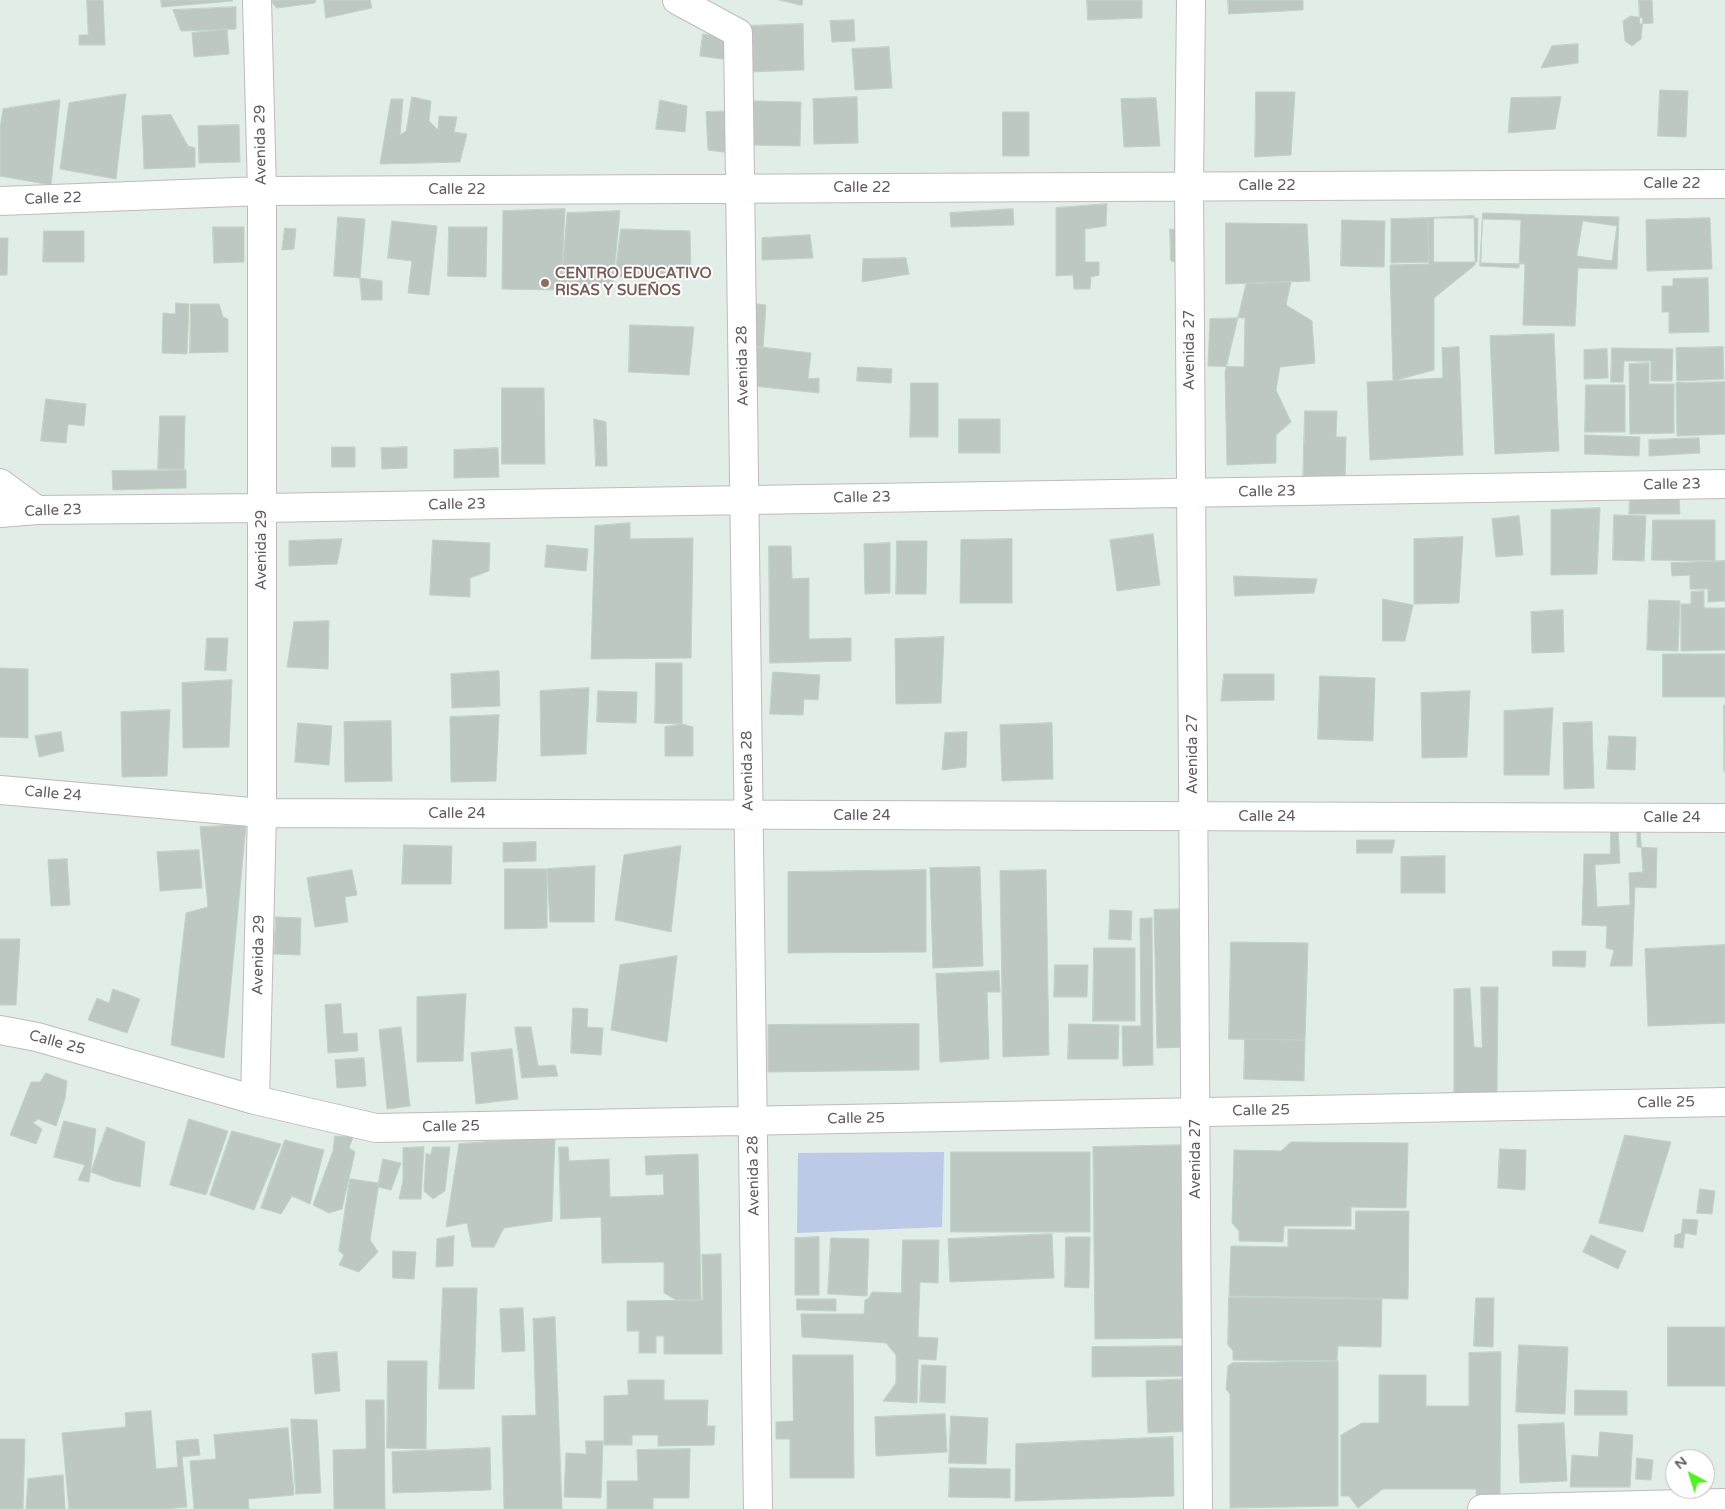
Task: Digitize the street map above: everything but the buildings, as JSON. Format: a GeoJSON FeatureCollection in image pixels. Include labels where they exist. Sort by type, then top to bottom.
{"type":"FeatureCollection","features":[{"type":"Feature","properties":{"kind":"street","name":"Avenida 29"},"geometry":{"type":"LineString","coordinates":[[255,1100],[262,814],[262,191],[258,0]]}},
{"type":"Feature","properties":{"kind":"street","name":"Avenida 28"},"geometry":{"type":"LineString","coordinates":[[677,0],[738,33],[758,1509]]}},
{"type":"Feature","properties":{"kind":"street","name":"Avenida 27"},"geometry":{"type":"LineString","coordinates":[[1191,0],[1189,186],[1198,1509]]}},
{"type":"Feature","properties":{"kind":"street","name":"Calle 22"},"geometry":{"type":"LineString","coordinates":[[0,201],[262,191],[1725,184]]}},
{"type":"Feature","properties":{"kind":"street"},"geometry":{"type":"LineString","coordinates":[[0,483],[36,510]]}},
{"type":"Feature","properties":{"kind":"street","name":"Calle 23"},"geometry":{"type":"LineString","coordinates":[[0,513],[36,510],[1725,484]]}},
{"type":"Feature","properties":{"kind":"street","name":"Calle 24"},"geometry":{"type":"LineString","coordinates":[[0,790],[262,814],[1725,818]]}},
{"type":"Feature","properties":{"kind":"street","name":"Calle 25"},"geometry":{"type":"LineString","coordinates":[[0,1030],[37,1037],[255,1100],[376,1128],[1725,1102]]}},
{"type":"Feature","properties":{"kind":"street"},"geometry":{"type":"LineString","coordinates":[[1482,1509],[1725,1503]]}},
{"type":"Feature","properties":{"kind":"shaded area"},"geometry":{"type":"Polygon","coordinates":[[[944,1152],[942,1227],[797,1233],[798,1153],[944,1152]]]}},
{"type":"Feature","properties":{"kind":"place","name":"CENTRO EDUCATIVO RISAS Y SUEÑOS"},"geometry":{"type":"Point","coordinates":[545,283]}}]}
